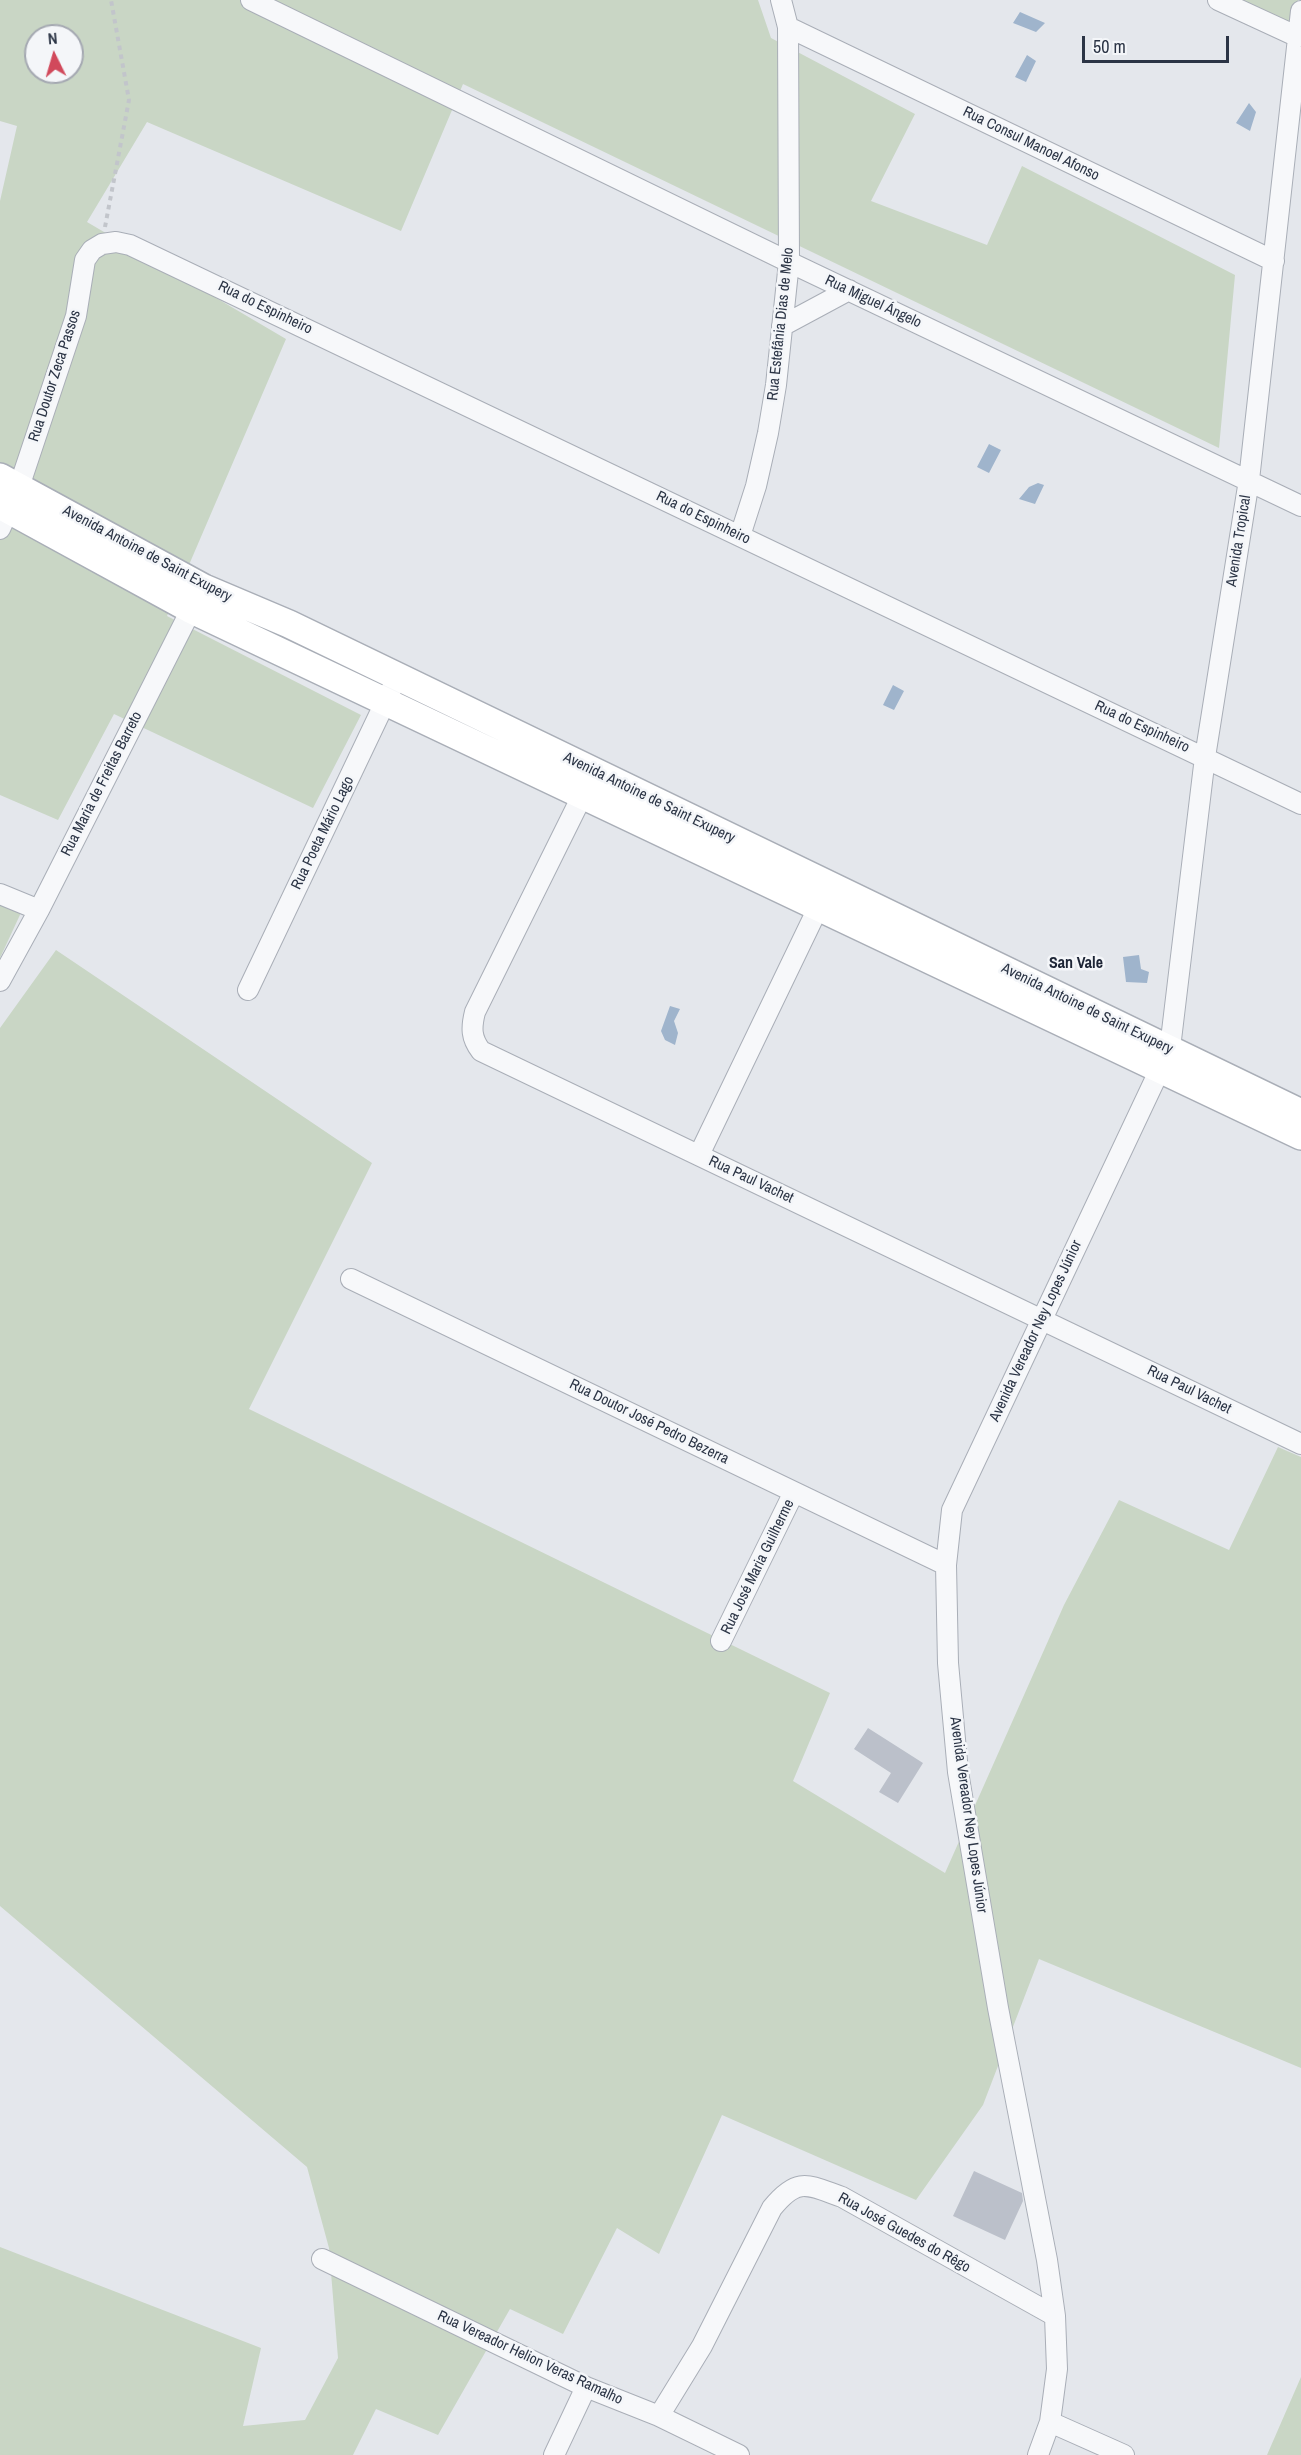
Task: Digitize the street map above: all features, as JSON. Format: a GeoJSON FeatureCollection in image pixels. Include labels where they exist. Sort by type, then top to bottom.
{"type":"FeatureCollection","features":[{"type":"Feature","properties":{"kind":"street","name":"Rua Miguel Ángelo"},"geometry":{"type":"LineString","coordinates":[[251,0],[789,262],[1301,506]]}},
{"type":"Feature","properties":{"kind":"street","name":"Rua Estefânia Dias de Melo"},"geometry":{"type":"LineString","coordinates":[[740,536],[756,486],[768,433],[789,262],[788,27],[781,0]]}},
{"type":"Feature","properties":{"kind":"street"},"geometry":{"type":"LineString","coordinates":[[1218,0],[1298,37]]}},
{"type":"Feature","properties":{"kind":"street","name":"Avenida Tropical"},"geometry":{"type":"LineString","coordinates":[[1165,1059],[1205,757],[1249,480],[1298,73],[1301,11]]}},
{"type":"Feature","properties":{"kind":"street","name":"Rua Consul Manoel Afonso"},"geometry":{"type":"LineString","coordinates":[[788,27],[1274,261]]}},
{"type":"Feature","properties":{"kind":"street","name":"Rua do Espinheiro"},"geometry":{"type":"LineString","coordinates":[[102,244],[116,242],[144,250],[1301,804]]}},
{"type":"Feature","properties":{"kind":"street","name":"Rua Doutor Zeca Passos"},"geometry":{"type":"LineString","coordinates":[[6,501],[76,316],[85,260],[92,249],[102,244]]}},
{"type":"Feature","properties":{"kind":"street"},"geometry":{"type":"LineString","coordinates":[[782,326],[849,290]]}},
{"type":"Feature","properties":{"kind":"street","name":"Avenida Antoine de Saint Exupery"},"geometry":{"type":"LineString","coordinates":[[6,501],[197,598],[386,701],[589,783],[1165,1059],[1301,1136]]}},
{"type":"Feature","properties":{"kind":"street","name":"Avenida Antoine de Saint Exupery"},"geometry":{"type":"LineString","coordinates":[[197,598],[289,624],[398,677],[818,908],[1165,1059],[1301,1113]]}},
{"type":"Feature","properties":{"kind":"street","name":"Rua Maria de Freitas Barreto"},"geometry":{"type":"LineString","coordinates":[[0,981],[39,910],[197,598]]}},
{"type":"Feature","properties":{"kind":"street","name":"Rua Poeta Mário Lago"},"geometry":{"type":"LineString","coordinates":[[248,990],[398,677]]}},
{"type":"Feature","properties":{"kind":"street","name":"Rua Paul Vachet"},"geometry":{"type":"LineString","coordinates":[[589,783],[475,1012],[471,1028],[474,1042],[481,1051],[494,1060],[1042,1318],[1301,1444]]}},
{"type":"Feature","properties":{"kind":"street"},"geometry":{"type":"LineString","coordinates":[[0,894],[39,910]]}},
{"type":"Feature","properties":{"kind":"street"},"geometry":{"type":"LineString","coordinates":[[699,1155],[818,908]]}},
{"type":"Feature","properties":{"kind":"street","name":"Avenida Vereador Ney Lopes Júnior"},"geometry":{"type":"LineString","coordinates":[[1038,2455],[1050,2422],[1057,2369],[1055,2316],[1047,2260],[998,2008],[958,1772],[948,1663],[946,1565],[952,1510],[1165,1059]]}},
{"type":"Feature","properties":{"kind":"street","name":"Rua Doutor José Pedro Bezerra"},"geometry":{"type":"LineString","coordinates":[[351,1279],[946,1565]]}},
{"type":"Feature","properties":{"kind":"street","name":"Rua José Maria Guilherme"},"geometry":{"type":"LineString","coordinates":[[721,1641],[794,1492]]}},
{"type":"Feature","properties":{"kind":"street","name":"Rua José Guedes do Rêgo"},"geometry":{"type":"LineString","coordinates":[[659,2415],[702,2346],[772,2208],[783,2193],[796,2186],[809,2185],[842,2198],[1055,2316]]}},
{"type":"Feature","properties":{"kind":"street","name":"Rua Vereador Helion Veras Ramalho"},"geometry":{"type":"LineString","coordinates":[[322,2259],[586,2387],[659,2415],[739,2455]]}},
{"type":"Feature","properties":{"kind":"street"},"geometry":{"type":"LineString","coordinates":[[554,2455],[586,2387]]}},
{"type":"Feature","properties":{"kind":"street"},"geometry":{"type":"LineString","coordinates":[[1050,2422],[1124,2455]]}},
{"type":"Feature","properties":{"kind":"path"},"geometry":{"type":"LineString","coordinates":[[102,244],[129,100],[111,0]]}},
{"type":"Feature","properties":{"kind":"green space"},"geometry":{"type":"Polygon","coordinates":[[[0,0],[758,0],[771,38],[915,114],[871,201],[987,245],[1022,166],[1235,275],[1219,448],[463,84],[401,231],[147,122],[87,222],[286,339],[167,616],[361,715],[313,808],[114,714],[58,820],[0,795],[0,201],[17,126],[0,121],[0,0]]]}},
{"type":"Feature","properties":{"kind":"green space"},"geometry":{"type":"Polygon","coordinates":[[[1240,0],[1298,0],[1297,28],[1240,0]]]}},
{"type":"Feature","properties":{"kind":"green space"},"geometry":{"type":"Polygon","coordinates":[[[0,893],[25,904],[0,958],[0,893]]]}},
{"type":"Feature","properties":{"kind":"green space"},"geometry":{"type":"Polygon","coordinates":[[[56,950],[372,1163],[249,1409],[830,1693],[793,1781],[945,1873],[1064,1605],[1119,1500],[1229,1550],[1278,1447],[1301,1457],[1301,2068],[1039,1959],[983,2105],[916,2200],[722,2115],[659,2254],[617,2228],[563,2334],[510,2309],[438,2435],[376,2409],[353,2455],[0,2455],[0,2247],[261,2348],[243,2426],[305,2420],[338,2358],[329,2248],[307,2167],[0,1906],[0,1028],[56,950]]]}},
{"type":"Feature","properties":{"kind":"green space"},"geometry":{"type":"Polygon","coordinates":[[[1301,2377],[1301,2455],[1267,2455],[1301,2377]]]}},
{"type":"Feature","properties":{"kind":"water"},"geometry":{"type":"Polygon","coordinates":[[[1020,12],[1045,23],[1036,32],[1013,23],[1020,12]]]}},
{"type":"Feature","properties":{"kind":"water"},"geometry":{"type":"Polygon","coordinates":[[[1027,55],[1036,61],[1026,82],[1015,77],[1027,55]]]}},
{"type":"Feature","properties":{"kind":"water"},"geometry":{"type":"Polygon","coordinates":[[[1249,103],[1256,112],[1250,131],[1236,123],[1249,103]]]}},
{"type":"Feature","properties":{"kind":"water"},"geometry":{"type":"Polygon","coordinates":[[[989,444],[1001,450],[989,473],[977,467],[989,444]]]}},
{"type":"Feature","properties":{"kind":"water"},"geometry":{"type":"Polygon","coordinates":[[[1038,483],[1044,485],[1035,504],[1019,499],[1029,487],[1038,483]]]}},
{"type":"Feature","properties":{"kind":"water"},"geometry":{"type":"Polygon","coordinates":[[[893,685],[904,691],[894,710],[883,705],[893,685]]]}},
{"type":"Feature","properties":{"kind":"water"},"geometry":{"type":"Polygon","coordinates":[[[1139,955],[1141,969],[1149,972],[1147,983],[1126,982],[1123,957],[1139,955]]]}},
{"type":"Feature","properties":{"kind":"water"},"geometry":{"type":"Polygon","coordinates":[[[670,1006],[680,1009],[674,1021],[678,1033],[675,1045],[665,1040],[661,1031],[670,1006]]]}},
{"type":"Feature","properties":{"kind":"building"},"geometry":{"type":"Polygon","coordinates":[[[868,1728],[923,1763],[898,1803],[879,1792],[891,1773],[854,1749],[868,1728]]]}},
{"type":"Feature","properties":{"kind":"building"},"geometry":{"type":"Polygon","coordinates":[[[974,2171],[1022,2193],[1023,2201],[1005,2240],[953,2216],[974,2171]]]}},
{"type":"Feature","properties":{"kind":"district","name":"San Vale"},"geometry":{"type":"Point","coordinates":[1076,964]}}]}
